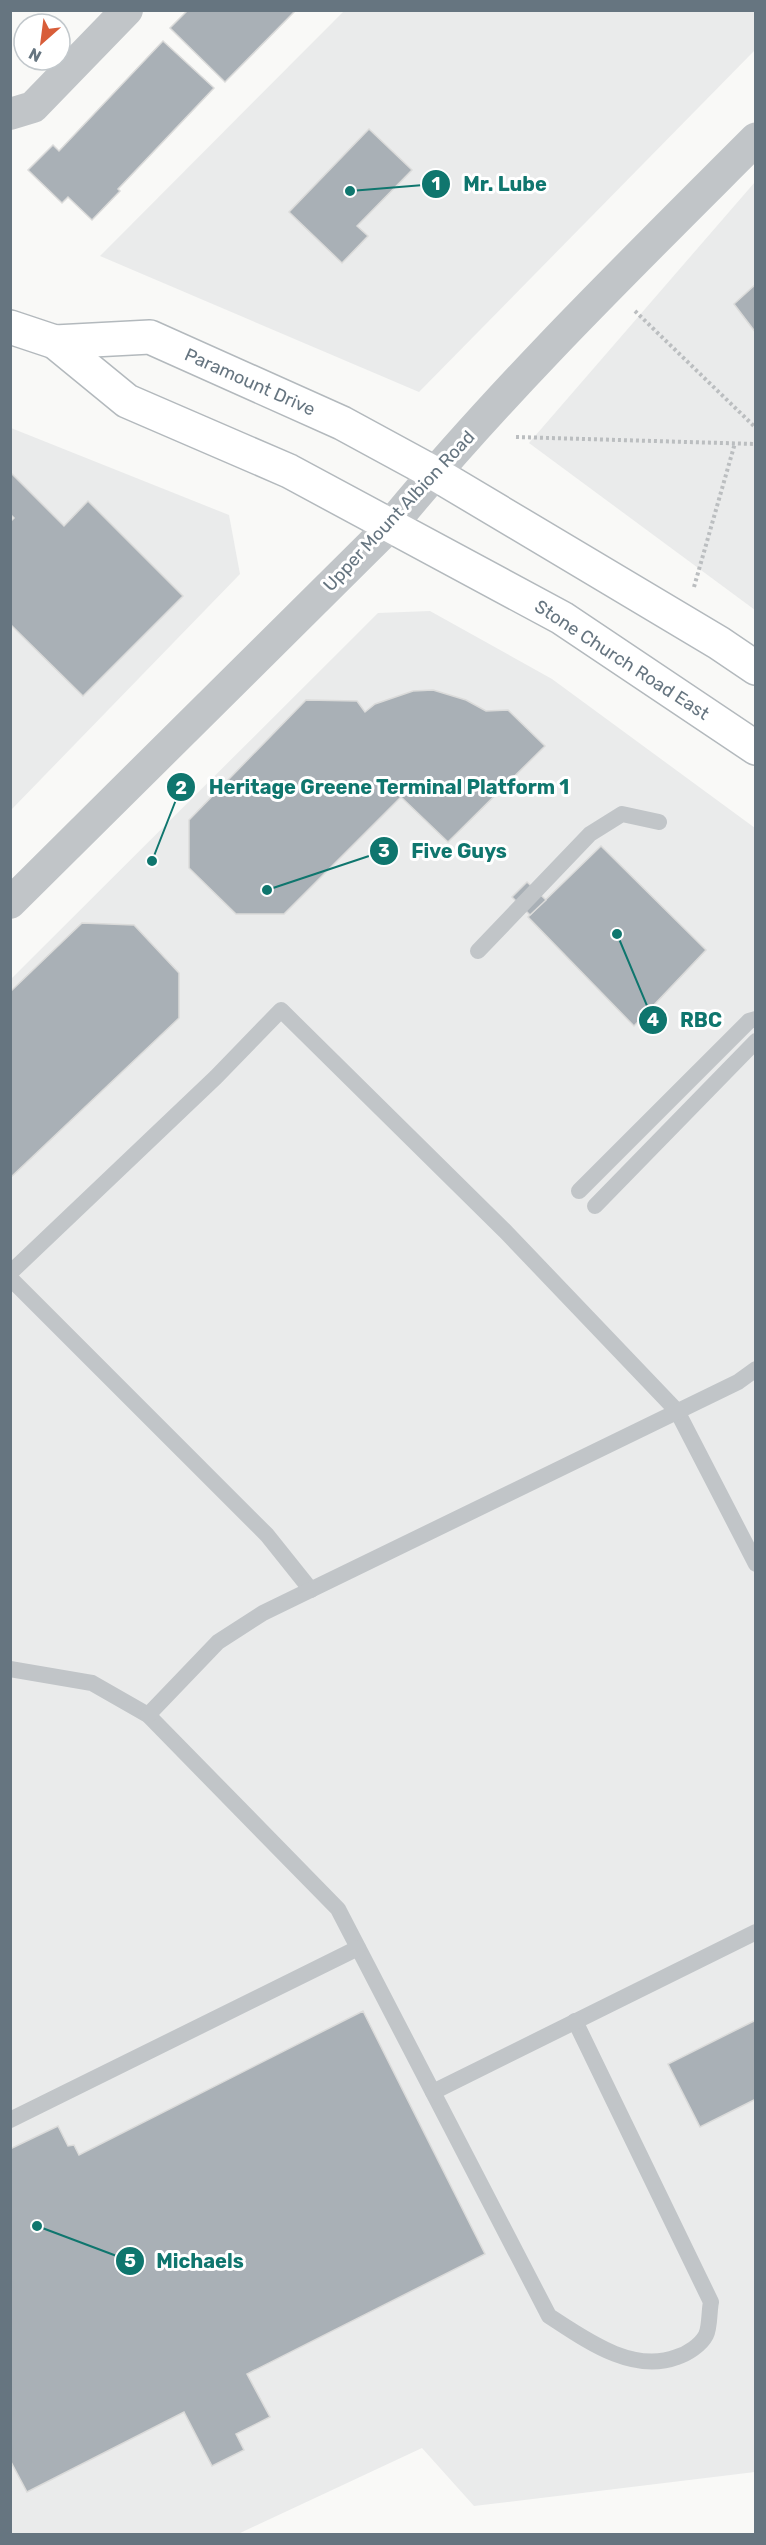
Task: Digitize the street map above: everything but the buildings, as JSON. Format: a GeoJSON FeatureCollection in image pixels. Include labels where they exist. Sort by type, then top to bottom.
{"type":"FeatureCollection","features":[{"type":"Feature","properties":{"kind":"main road","name":"Paramount Drive"},"geometry":{"type":"LineString","coordinates":[[10,327],[55,342],[127,401],[289,471],[391,525]]}},
{"type":"Feature","properties":{"kind":"main road","name":"Paramount Drive"},"geometry":{"type":"LineString","coordinates":[[55,342],[150,337],[342,423],[434,473]]}},
{"type":"Feature","properties":{"kind":"main road"},"geometry":{"type":"LineString","coordinates":[[434,473],[684,622],[756,668]]}},
{"type":"Feature","properties":{"kind":"main road","name":"Stone Church Road East"},"geometry":{"type":"LineString","coordinates":[[391,525],[562,618],[756,748]]}},
{"type":"Feature","properties":{"kind":"street"},"geometry":{"type":"LineString","coordinates":[[10,114],[33,107],[127,10]]}},
{"type":"Feature","properties":{"kind":"street","name":"Upper Mount Albion Road"},"geometry":{"type":"LineString","coordinates":[[11,902],[391,525],[434,473],[610,286],[756,139]]}},
{"type":"Feature","properties":{"kind":"lane"},"geometry":{"type":"LineString","coordinates":[[478,951],[590,834],[622,814],[659,822]]}},
{"type":"Feature","properties":{"kind":"lane"},"geometry":{"type":"LineString","coordinates":[[10,1273],[216,1077],[282,1010],[505,1231],[677,1411],[756,1564]]}},
{"type":"Feature","properties":{"kind":"lane"},"geometry":{"type":"LineString","coordinates":[[579,1191],[749,1021],[756,1019]]}},
{"type":"Feature","properties":{"kind":"lane"},"geometry":{"type":"LineString","coordinates":[[595,1206],[756,1041]]}},
{"type":"Feature","properties":{"kind":"lane"},"geometry":{"type":"LineString","coordinates":[[10,1278],[267,1535],[311,1590]]}},
{"type":"Feature","properties":{"kind":"lane"},"geometry":{"type":"LineString","coordinates":[[148,1715],[218,1642],[263,1613],[738,1383],[756,1369]]}},
{"type":"Feature","properties":{"kind":"lane"},"geometry":{"type":"LineString","coordinates":[[10,1669],[92,1683],[148,1715],[338,1909],[549,2316],[587,2341],[634,2361],[663,2362],[688,2353],[706,2335],[711,2302],[575,2021]]}},
{"type":"Feature","properties":{"kind":"lane"},"geometry":{"type":"LineString","coordinates":[[433,2092],[756,1932]]}},
{"type":"Feature","properties":{"kind":"lane"},"geometry":{"type":"LineString","coordinates":[[10,2120],[358,1948]]}},
{"type":"Feature","properties":{"kind":"path"},"geometry":{"type":"LineString","coordinates":[[610,286],[756,428]]}},
{"type":"Feature","properties":{"kind":"path"},"geometry":{"type":"LineString","coordinates":[[484,420],[510,437],[756,444]]}},
{"type":"Feature","properties":{"kind":"path"},"geometry":{"type":"LineString","coordinates":[[684,622],[735,443]]}},
{"type":"Feature","properties":{"kind":"shaded area"},"geometry":{"type":"Polygon","coordinates":[[[344,11],[755,11],[755,50],[419,392],[100,256],[344,11]]]}},
{"type":"Feature","properties":{"kind":"shaded area"},"geometry":{"type":"Polygon","coordinates":[[[755,182],[755,610],[529,443],[755,182]]]}},
{"type":"Feature","properties":{"kind":"shaded area"},"geometry":{"type":"Polygon","coordinates":[[[11,428],[229,515],[240,574],[11,810],[11,428]]]}},
{"type":"Feature","properties":{"kind":"shaded area"},"geometry":{"type":"Polygon","coordinates":[[[430,611],[552,679],[755,828],[755,2472],[474,2506],[422,2448],[238,2534],[11,2534],[11,979],[378,613],[430,611]]]}},
{"type":"Feature","properties":{"kind":"place","name":"Mr. Lube"},"geometry":{"type":"Point","coordinates":[350,191]}},
{"type":"Feature","properties":{"kind":"place","name":"Heritage Greene Terminal Platform 1"},"geometry":{"type":"Point","coordinates":[152,861]}},
{"type":"Feature","properties":{"kind":"place","name":"Five Guys"},"geometry":{"type":"Point","coordinates":[267,890]}},
{"type":"Feature","properties":{"kind":"place","name":"RBC"},"geometry":{"type":"Point","coordinates":[617,934]}},
{"type":"Feature","properties":{"kind":"place","name":"Michaels"},"geometry":{"type":"Point","coordinates":[37,2226]}}]}
